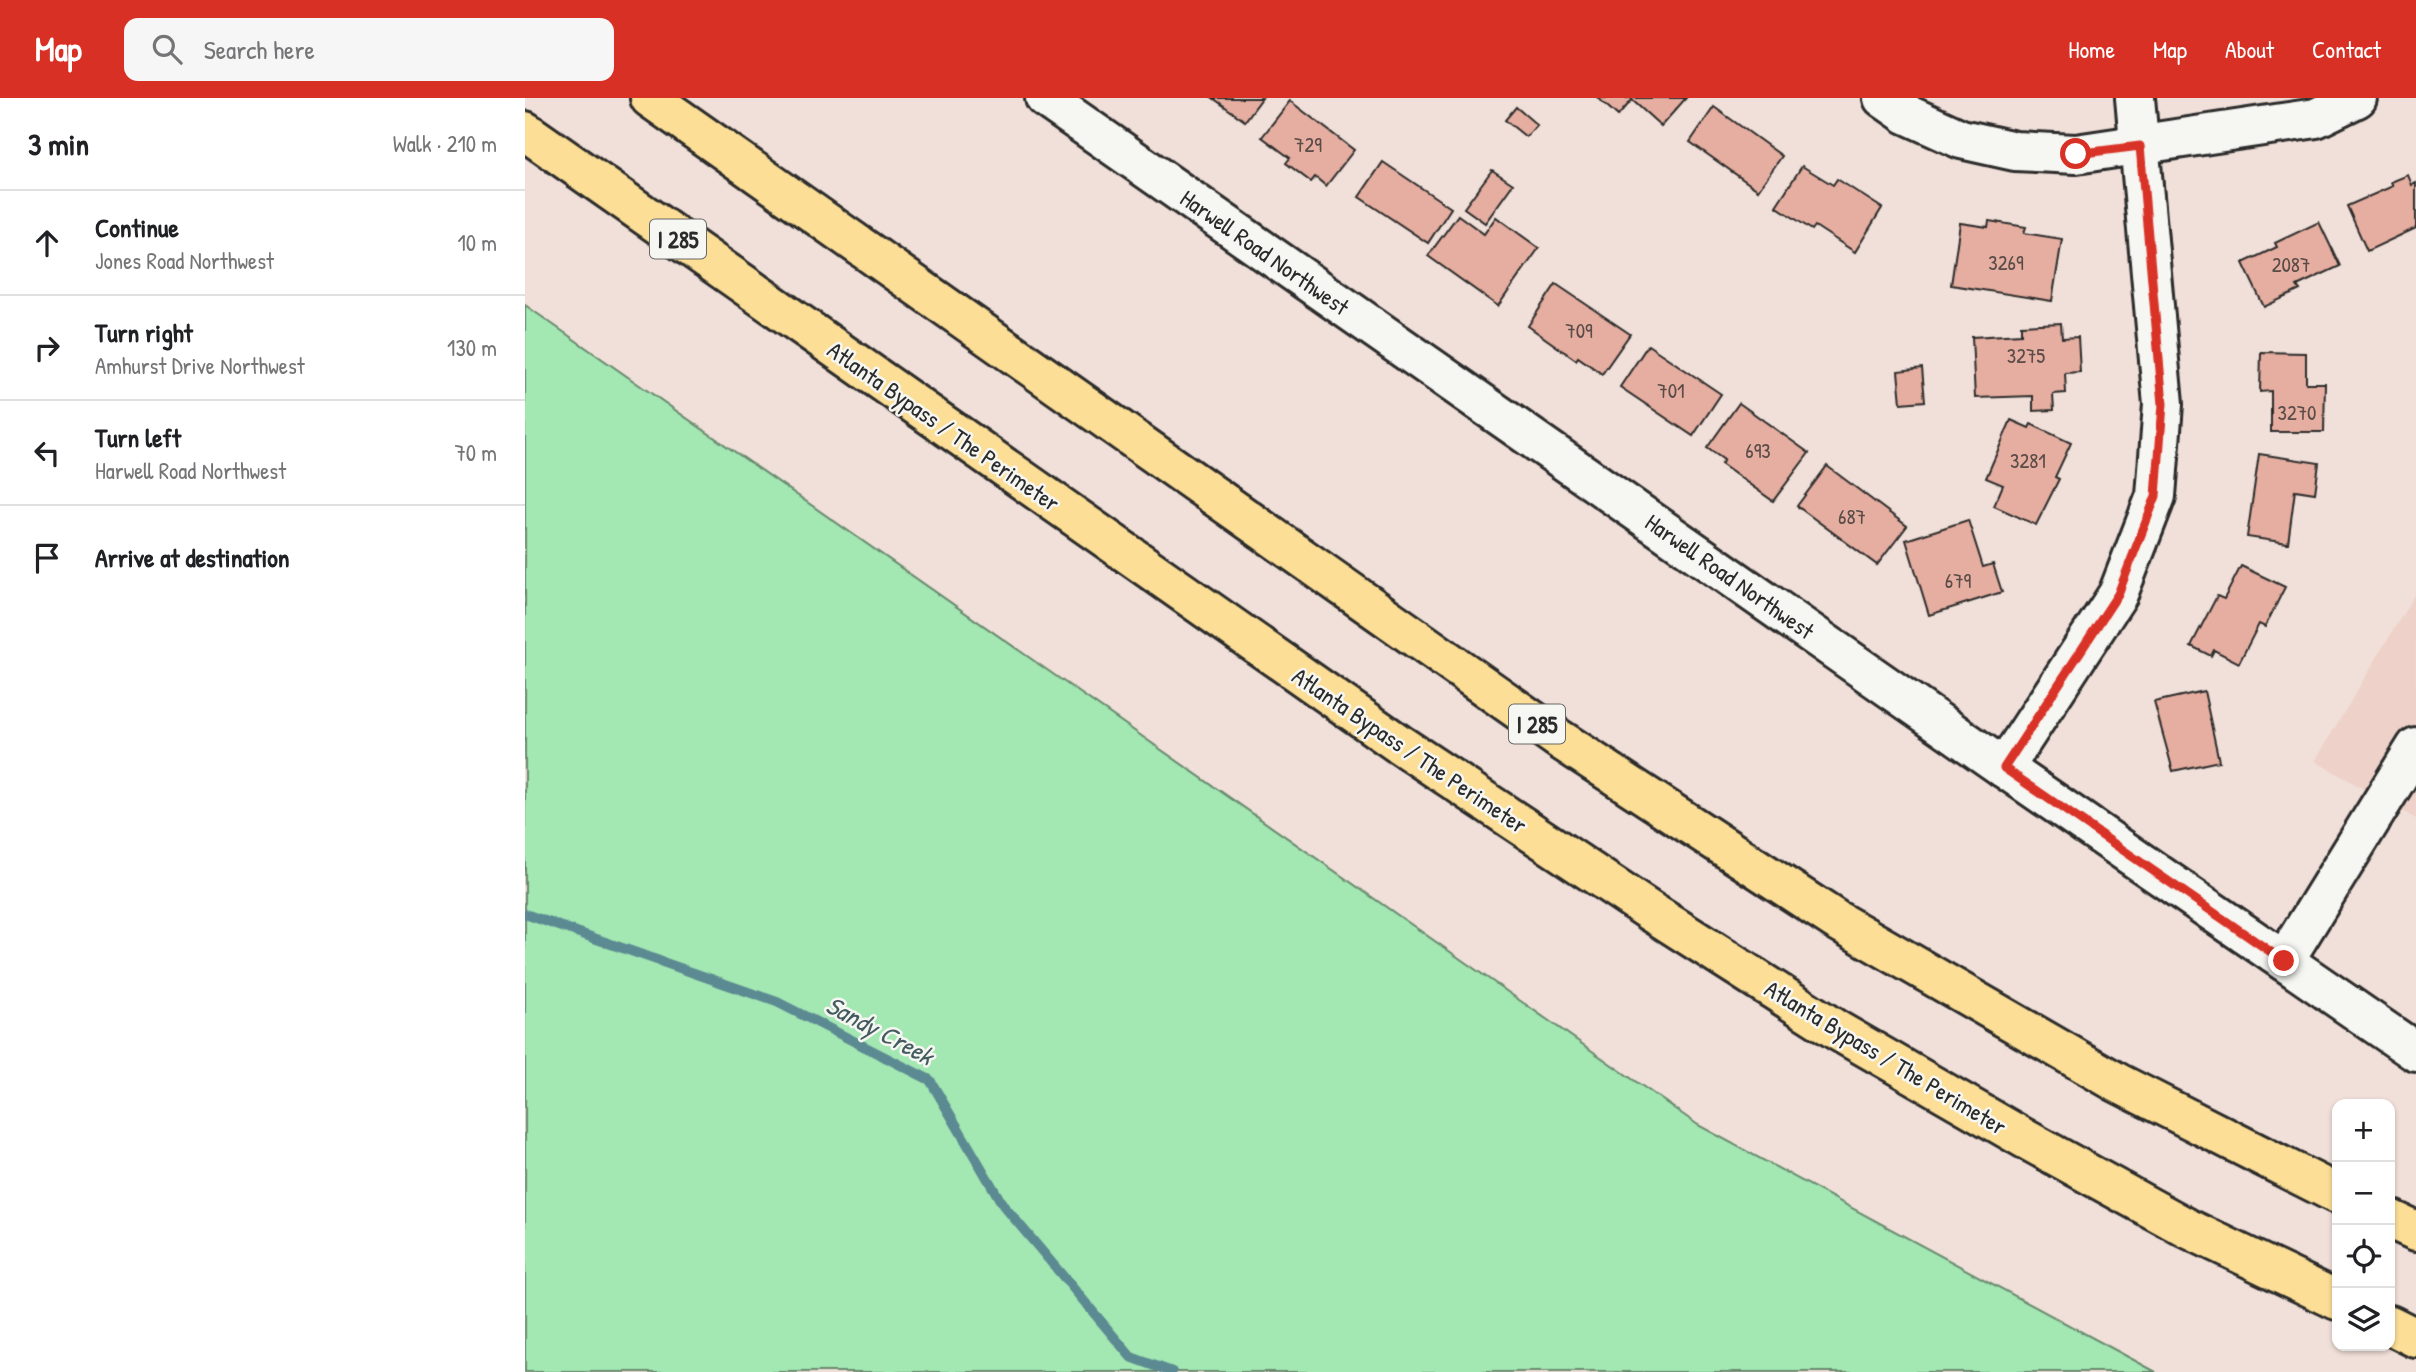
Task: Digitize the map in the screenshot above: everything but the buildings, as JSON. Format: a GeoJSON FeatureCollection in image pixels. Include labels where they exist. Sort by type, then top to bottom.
{"type":"FeatureCollection","features":[{"type":"Feature","properties":{"kind":"highway","name":"I 285"},"geometry":{"type":"LineString","coordinates":[[650,98],[1559,739],[1836,920],[2118,1083],[2332,1191]]}},
{"type":"Feature","properties":{"kind":"highway","name":"Atlanta Bypass / The Perimeter"},"geometry":{"type":"LineString","coordinates":[[525,131],[1399,744],[1650,911],[1838,1031],[2027,1140],[2187,1228],[2332,1298]]}},
{"type":"Feature","properties":{"kind":"highway"},"geometry":{"type":"LineString","coordinates":[[2395,1221],[2416,1231]]}},
{"type":"Feature","properties":{"kind":"highway"},"geometry":{"type":"LineString","coordinates":[[2395,1328],[2416,1338]]}},
{"type":"Feature","properties":{"kind":"street","name":"Harwell Road Northwest"},"geometry":{"type":"LineString","coordinates":[[1045,98],[2004,768],[2416,1052]]}},
{"type":"Feature","properties":{"kind":"street"},"geometry":{"type":"LineString","coordinates":[[1883,98],[1906,114],[1961,139],[2015,151],[2076,154],[2316,118],[2357,98]]}},
{"type":"Feature","properties":{"kind":"street"},"geometry":{"type":"LineString","coordinates":[[2004,768],[2118,594],[2156,496],[2163,404],[2135,98]]}},
{"type":"Feature","properties":{"kind":"street"},"geometry":{"type":"LineString","coordinates":[[2284,961],[2416,747]]}},
{"type":"Feature","properties":{"kind":"shaded area"},"geometry":{"type":"Polygon","coordinates":[[[2416,592],[2416,819],[2315,761],[2416,592]]]}},
{"type":"Feature","properties":{"kind":"green space"},"geometry":{"type":"Polygon","coordinates":[[[525,305],[1698,1125],[2156,1372],[525,1372],[525,305]]]}},
{"type":"Feature","properties":{"kind":"waterway","name":"Sandy Creek"},"geometry":{"type":"LineString","coordinates":[[525,914],[777,1002],[930,1080],[1003,1205],[1131,1357],[1172,1372]]}},
{"type":"Feature","properties":{"kind":"route"},"geometry":{"type":"LineString","coordinates":[[2076,154],[2140,146],[2163,404],[2156,496],[2118,594],[2004,768],[2284,961]]}}]}
